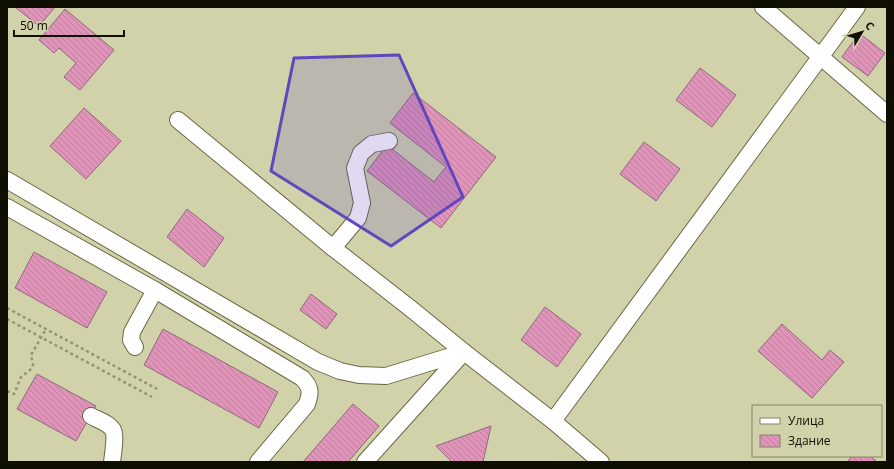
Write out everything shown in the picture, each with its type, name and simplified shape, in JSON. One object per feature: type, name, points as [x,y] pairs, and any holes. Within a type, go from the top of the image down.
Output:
[{"type":"street","points":[[762,7],[887,114]]},
{"type":"street","points":[[553,421],[857,7]]},
{"type":"street","points":[[178,120],[333,248],[553,421],[602,462]]},
{"type":"street","points":[[333,248],[358,218],[362,203],[356,168],[361,153],[372,144],[389,141]]},
{"type":"street","points":[[7,180],[318,362],[340,371],[359,375],[386,376],[464,352]]},
{"type":"street","points":[[7,207],[155,290],[302,378],[309,385],[310,396],[307,404],[258,462]]},
{"type":"street","points":[[135,347],[131,340],[132,332],[155,290]]},
{"type":"street","points":[[365,462],[464,352]]},
{"type":"street","points":[[91,416],[108,425],[112,430],[114,435],[112,462]]},
{"type":"path","points":[[7,308],[157,389]]},
{"type":"path","points":[[7,319],[152,397]]},
{"type":"path","points":[[7,391],[14,394],[22,377],[30,370],[33,365],[31,356],[46,329]]},
{"type":"highlighted area","points":[[399,55],[463,197],[391,246],[271,171],[294,58]]},
{"type":"building","points":[[15,7],[55,7],[39,26]]},
{"type":"building","points":[[65,9],[114,50],[80,90],[64,77],[76,63],[59,48],[54,53],[39,40]]},
{"type":"building","points":[[859,33],[885,53],[868,76],[842,57]]},
{"type":"building","points":[[700,68],[736,95],[712,127],[676,100]]},
{"type":"building","points":[[413,93],[496,157],[441,228],[367,171],[387,145],[434,182],[446,167],[390,123]]},
{"type":"building","points":[[84,108],[121,141],[86,179],[50,146]]},
{"type":"building","points":[[644,142],[680,169],[656,201],[620,174]]},
{"type":"building","points":[[187,209],[224,238],[204,267],[167,237]]},
{"type":"building","points":[[34,252],[107,292],[87,328],[15,288]]},
{"type":"building","points":[[311,294],[337,314],[326,329],[300,310]]},
{"type":"building","points":[[545,307],[581,334],[557,367],[521,340]]},
{"type":"building","points":[[782,324],[822,360],[830,350],[844,362],[812,398],[758,351]]},
{"type":"building","points":[[163,329],[278,392],[259,428],[144,365]]},
{"type":"building","points":[[37,374],[96,406],[76,441],[17,409]]},
{"type":"building","points":[[353,404],[379,426],[348,462],[303,462]]},
{"type":"building","points":[[491,426],[483,462],[452,462],[436,446]]},
{"type":"building","points":[[851,457],[871,457],[877,462],[847,462]]}]
